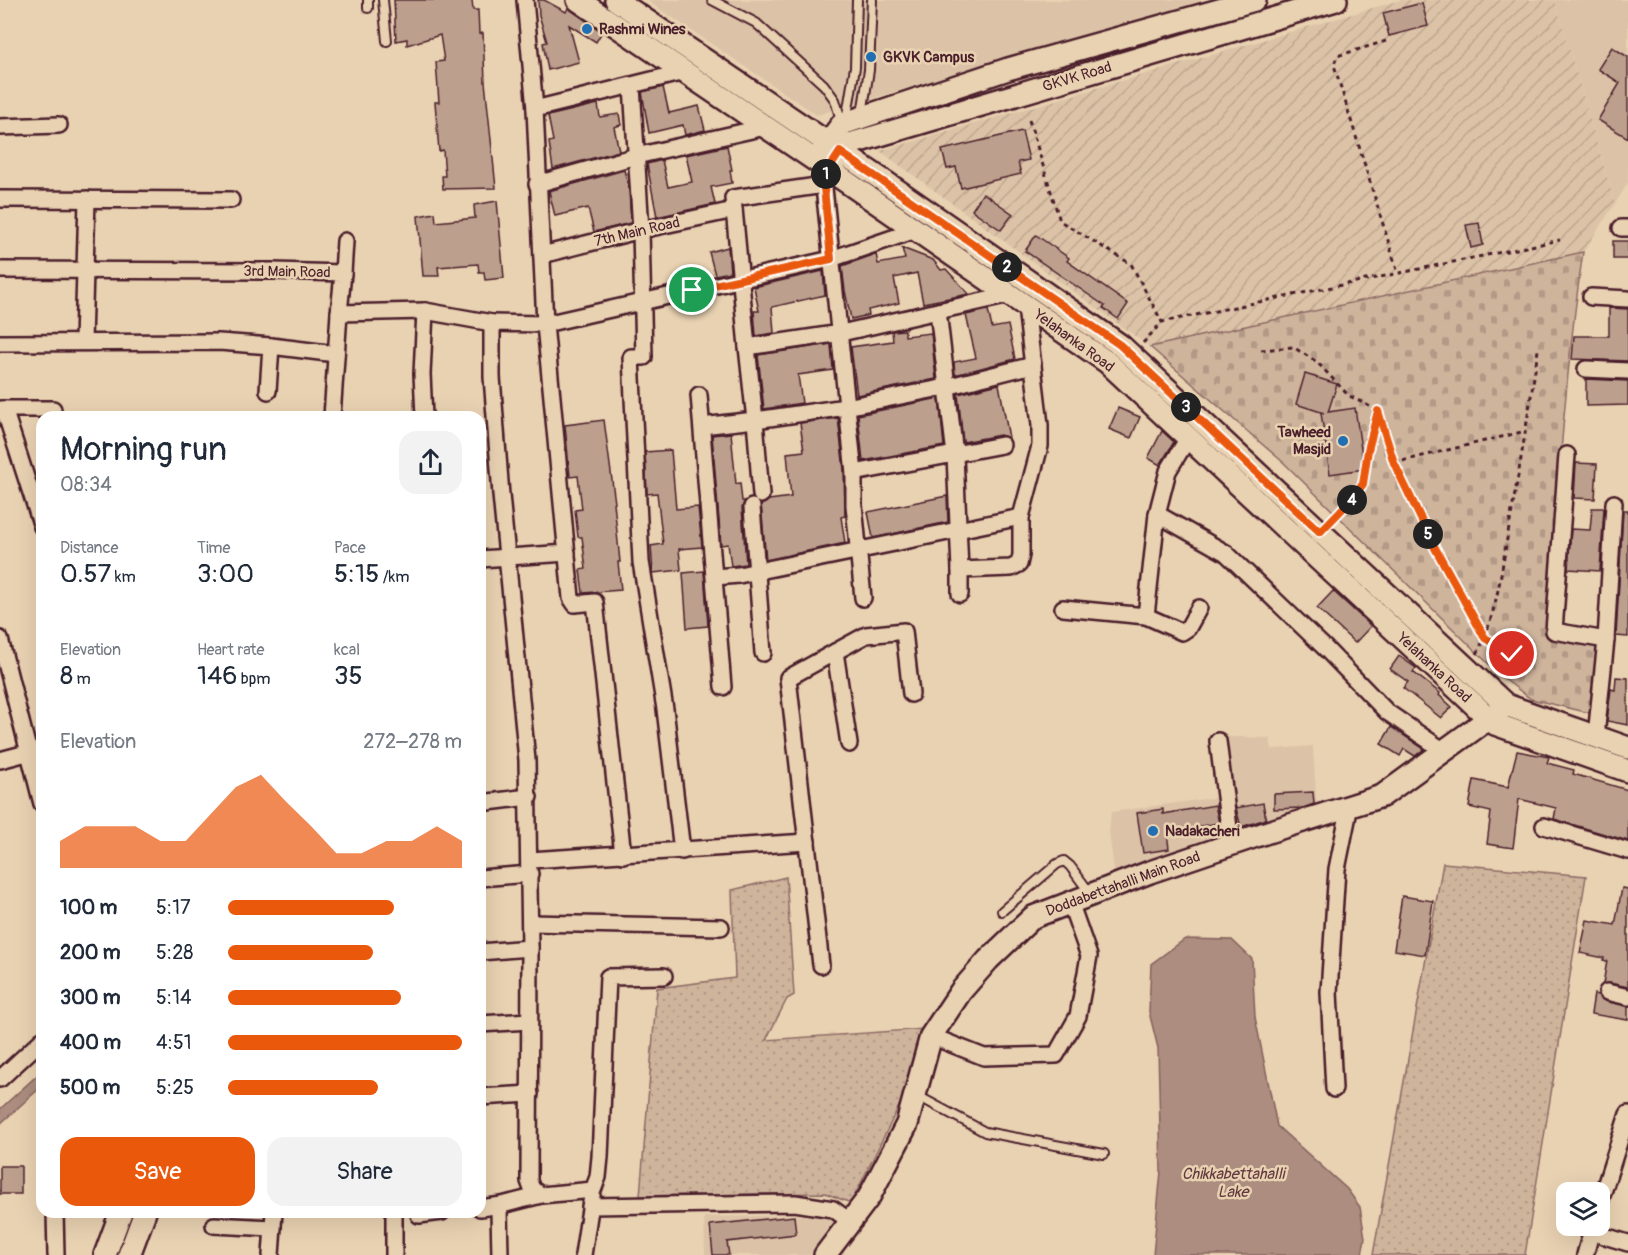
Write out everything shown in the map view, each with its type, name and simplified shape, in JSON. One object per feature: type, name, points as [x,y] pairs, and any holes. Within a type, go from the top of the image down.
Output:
[{"type":"main road","name":"Yelahanka Road","points":[[578,0],[765,127],[835,159],[916,231],[1107,362],[1495,724],[1628,771]]},
{"type":"main road","name":"Yelahanka Road","points":[[616,0],[835,159],[1120,345],[1506,705],[1628,748]]},
{"type":"main road","name":"GKVK Road","points":[[850,122],[1008,69],[1255,0]]},
{"type":"main road","name":"GKVK Road","points":[[835,159],[1336,0]]},
{"type":"main road","points":[[835,159],[850,122]]},
{"type":"main road","name":"Doddabettahalli Main Road","points":[[826,1255],[868,1197],[907,1124],[931,1036],[962,991],[988,960],[1033,917],[1232,844],[1382,796],[1506,705]]},
{"type":"main road","points":[[105,1255],[119,1218]]},
{"type":"main road","points":[[129,1255],[143,1218]]},
{"type":"street","points":[[525,0],[535,110],[545,324],[572,601],[575,604],[595,602],[623,855]]},
{"type":"street","points":[[535,110],[684,72]]},
{"type":"street","points":[[632,86],[644,302],[644,357],[631,357],[641,562],[665,710],[682,851]]},
{"type":"street","points":[[0,127],[59,125]]},
{"type":"street","points":[[537,184],[636,156],[765,127]]},
{"type":"street","points":[[763,652],[755,571],[755,420],[733,198],[835,159],[831,259],[841,333],[863,598]]},
{"type":"street","points":[[0,199],[231,200]]},
{"type":"street","points":[[84,342],[87,199]]},
{"type":"street","name":"7th Main Road","points":[[542,255],[734,210]]},
{"type":"street","points":[[339,313],[425,311],[492,323],[545,324],[831,259],[916,231]]},
{"type":"street","points":[[343,273],[345,241]]},
{"type":"street","name":"3rd Main Road","points":[[0,270],[343,273],[332,411]]},
{"type":"street","points":[[1591,297],[1628,299]]},
{"type":"street","points":[[747,347],[841,333],[938,311],[1018,301],[1033,365],[1040,425],[1040,446],[1021,517],[1022,555],[1019,564],[1011,568],[960,570]]},
{"type":"street","points":[[424,411],[422,374],[425,311]]},
{"type":"street","points":[[938,311],[955,455],[960,530],[960,594]]},
{"type":"street","points":[[492,323],[492,377],[527,760],[530,867],[529,1181],[532,1189],[541,1195]]},
{"type":"street","points":[[0,343],[219,342],[336,354]]},
{"type":"street","points":[[268,391],[272,346]]},
{"type":"street","points":[[702,426],[846,407],[946,387],[1033,365]]},
{"type":"street","points":[[1586,369],[1628,371]]},
{"type":"street","points":[[699,395],[723,687]]},
{"type":"street","points":[[36,509],[2,409],[53,409]]},
{"type":"street","points":[[1146,616],[1157,514],[1168,471],[1188,438]]},
{"type":"street","points":[[854,473],[1002,445]]},
{"type":"street","points":[[1567,455],[1554,631],[1606,640]]},
{"type":"street","points":[[1596,736],[1606,640],[1614,503]]},
{"type":"street","points":[[1157,514],[1226,553],[1387,711],[1444,751]]},
{"type":"street","points":[[715,577],[858,551],[1021,517]]},
{"type":"street","points":[[486,560],[567,553]]},
{"type":"street","points":[[1063,608],[1146,616],[1182,632],[1188,628],[1199,608]]},
{"type":"street","points":[[821,964],[788,678],[866,635],[904,632],[910,694]]},
{"type":"street","points":[[0,639],[35,751],[0,760]]},
{"type":"street","points":[[836,652],[849,744]]},
{"type":"street","points":[[1218,741],[1232,844]]},
{"type":"street","points":[[486,802],[528,798]]},
{"type":"street","points":[[1334,1089],[1329,993],[1337,869],[1350,805]]},
{"type":"street","points":[[1544,826],[1628,851]]},
{"type":"street","points":[[486,877],[530,867],[623,855],[807,842]]},
{"type":"street","points":[[931,1036],[984,1057],[1056,1055],[1078,1016],[1089,956],[1070,902]]},
{"type":"street","points":[[530,923],[721,927]]},
{"type":"street","points":[[486,952],[530,948]]},
{"type":"street","points":[[583,1255],[592,1190],[598,1177],[600,1157],[608,977],[664,976]]},
{"type":"street","points":[[1607,992],[1628,997]]},
{"type":"street","points":[[486,1024],[529,1021]]},
{"type":"street","points":[[0,1079],[36,1046]]},
{"type":"street","points":[[486,1097],[530,1094]]},
{"type":"street","points":[[1610,1184],[1620,1164],[1628,1114]]},
{"type":"street","points":[[486,1207],[541,1195],[592,1190]]},
{"type":"street","points":[[590,1206],[795,1203],[833,1209],[851,1222]]},
{"type":"street","points":[[500,1255],[499,1211],[502,1205]]},
{"type":"street","points":[[55,1218],[56,1255]]},
{"type":"street","points":[[272,1255],[274,1218]]},
{"type":"street","points":[[394,1218],[394,1255]]},
{"type":"street","points":[[213,1224],[273,1228]]},
{"type":"street","points":[[1585,1255],[1590,1236]]},
{"type":"street","points":[[1610,1236],[1628,1243]]},
{"type":"lane","points":[[383,0],[387,41]]},
{"type":"lane","points":[[714,0],[756,23],[824,85],[850,122]]},
{"type":"lane","points":[[850,122],[855,68],[857,0]]},
{"type":"lane","points":[[835,159],[869,70],[872,0]]},
{"type":"lane","points":[[1002,911],[1056,864],[1064,861],[1090,895]]},
{"type":"lane","points":[[915,1094],[985,1132],[1104,1154]]},
{"type":"path","points":[[1386,41],[1337,56],[1334,65],[1398,273]]},
{"type":"path","points":[[1029,120],[1059,221],[1131,264],[1162,322]]},
{"type":"path","points":[[1132,356],[1162,322],[1560,240]]},
{"type":"path","points":[[1261,350],[1293,347],[1317,362],[1348,394],[1378,411],[1394,463],[1435,548],[1485,638],[1525,660]]},
{"type":"path","points":[[1485,638],[1498,589],[1538,350]]},
{"type":"path","points":[[1320,532],[1363,484],[1368,450],[1378,411]]},
{"type":"path","points":[[1394,463],[1526,431]]},
{"type":"shaded area","name":"GKVK Campus","points":[[646,0],[1204,0],[817,115]]},
{"type":"shaded area","points":[[1400,0],[1555,0],[1615,204],[1583,252],[1150,347],[880,151]]},
{"type":"shaded area","points":[[1555,0],[1628,0],[1628,183],[1615,204]]},
{"type":"shaded area","points":[[1208,736],[1270,738],[1272,749],[1313,746],[1317,810],[1115,878],[1109,832],[1111,812],[1219,797]]},
{"type":"shaded area","points":[[820,1215],[840,1220],[810,1255],[705,1255],[704,1217]]},
{"type":"green space","points":[[1583,252],[1566,396],[1547,636],[1599,647],[1594,714],[1531,699],[1503,678],[1284,463],[1150,347]]},
{"type":"green space","points":[[1443,863],[1586,876],[1525,1255],[1373,1255]]},
{"type":"green space","points":[[786,877],[794,995],[787,999],[766,1040],[924,1029],[903,1098],[851,1203],[825,1193],[640,1196],[657,988],[735,978],[732,890]]},
{"type":"water","name":"Chikkabettahalli Lake","points":[[1185,939],[1232,940],[1252,959],[1255,1017],[1277,1126],[1347,1189],[1360,1207],[1365,1238],[1362,1255],[1153,1255],[1161,1171],[1158,1048],[1149,1012],[1151,964]]},
{"type":"water","points":[[36,1076],[36,1091],[0,1124],[0,1109]]},
{"type":"building","points":[[394,0],[472,0],[473,10],[478,10],[479,34],[483,33],[485,82],[496,188],[443,189],[442,176],[445,176],[443,150],[439,151],[435,102],[439,102],[436,62],[444,61],[440,35],[407,45],[407,39],[396,41]]},
{"type":"building","points":[[538,0],[544,0],[566,12],[568,8],[602,32],[596,42],[569,25],[579,62],[548,70],[543,43],[547,42],[539,15]]},
{"type":"building","points":[[1422,3],[1428,26],[1389,36],[1383,13]]},
{"type":"building","points":[[1612,47],[1628,57],[1628,138],[1598,120],[1620,83],[1598,69]]},
{"type":"building","points":[[663,87],[669,113],[699,106],[705,130],[685,135],[683,125],[649,133],[642,92]]},
{"type":"building","points":[[598,104],[600,117],[619,114],[621,125],[614,127],[619,151],[553,169],[549,142],[553,141],[548,116]]},
{"type":"building","points":[[1022,131],[1029,160],[1018,162],[1021,174],[961,188],[956,167],[947,169],[942,150]]},
{"type":"building","points":[[727,146],[732,183],[711,187],[715,204],[657,217],[647,164],[662,160],[668,187],[692,182],[686,155]]},
{"type":"building","points":[[624,170],[629,189],[631,223],[594,232],[588,208],[555,216],[549,191]]},
{"type":"building","points":[[983,193],[1013,214],[1001,230],[972,210]]},
{"type":"building","points":[[497,201],[504,278],[485,280],[484,272],[479,272],[478,264],[438,267],[439,276],[423,276],[418,216],[435,213],[436,222],[475,218],[474,205]]},
{"type":"building","points":[[1479,223],[1483,245],[1471,248],[1466,225]]},
{"type":"building","points":[[1036,235],[1069,258],[1067,261],[1128,304],[1118,319],[1103,308],[1105,306],[1025,251]]},
{"type":"building","points":[[1613,241],[1628,241],[1628,259],[1613,259]]},
{"type":"building","points":[[728,247],[730,272],[715,275],[709,252]]},
{"type":"building","points":[[902,248],[933,260],[941,270],[946,269],[969,294],[923,303],[917,273],[894,278],[899,303],[868,310],[869,315],[851,319],[842,266],[876,254],[878,264],[905,259]]},
{"type":"building","points":[[823,271],[825,295],[772,307],[774,333],[756,336],[754,311],[759,311],[754,287]]},
{"type":"building","points":[[1609,308],[1628,309],[1628,361],[1572,359],[1574,336],[1609,336]]},
{"type":"building","points":[[988,310],[992,328],[1008,325],[1015,359],[955,375],[954,362],[976,358],[966,315]]},
{"type":"building","points":[[905,330],[905,336],[931,333],[936,379],[857,395],[851,347],[893,341],[892,331]]},
{"type":"building","points":[[831,344],[833,370],[798,375],[802,403],[764,409],[758,355]]},
{"type":"building","name":"Tawheed Masjid","points":[[1305,374],[1337,384],[1328,412],[1355,408],[1364,469],[1330,474],[1321,413],[1324,413],[1296,404]]},
{"type":"building","points":[[1586,379],[1628,381],[1628,405],[1586,406]]},
{"type":"building","points":[[999,384],[1009,438],[1000,435],[963,442],[958,394]]},
{"type":"building","points":[[939,398],[944,446],[863,461],[858,415]]},
{"type":"building","points":[[1118,408],[1140,417],[1131,438],[1109,429]]},
{"type":"building","points":[[838,418],[844,470],[845,516],[841,517],[845,543],[766,560],[761,505],[769,500],[791,497],[787,453],[804,451],[800,423]]},
{"type":"building","points":[[604,420],[615,503],[621,590],[583,593],[580,570],[586,569],[582,537],[578,537],[575,510],[582,509],[578,476],[570,477],[565,425]]},
{"type":"building","points":[[1162,431],[1174,442],[1160,465],[1148,458]]},
{"type":"building","points":[[731,433],[736,484],[740,483],[742,501],[745,501],[742,508],[746,564],[731,566],[728,544],[721,545],[712,435]]},
{"type":"building","points":[[671,450],[676,509],[698,507],[702,547],[679,549],[681,570],[653,573],[651,546],[663,544],[657,493],[647,494],[645,452]]},
{"type":"building","points":[[1576,463],[1597,464],[1595,499],[1574,498]]},
{"type":"building","points":[[947,496],[948,522],[873,538],[868,512]]},
{"type":"building","points":[[1592,508],[1604,508],[1600,571],[1568,569],[1571,529],[1590,530]]},
{"type":"building","points":[[1623,510],[1628,510],[1628,637],[1616,636]]},
{"type":"building","points":[[704,571],[708,626],[687,628],[683,573]]},
{"type":"building","points":[[1333,591],[1371,626],[1355,643],[1317,608]]},
{"type":"building","points":[[1399,656],[1416,668],[1413,672],[1440,693],[1439,695],[1452,707],[1441,718],[1403,688],[1408,682],[1390,669]]},
{"type":"building","points":[[1616,677],[1628,678],[1628,725],[1607,721],[1611,689],[1615,690]]},
{"type":"building","points":[[1391,727],[1424,749],[1415,756],[1404,749],[1400,756],[1381,744]]},
{"type":"building","points":[[1517,751],[1549,757],[1547,763],[1574,770],[1573,774],[1628,790],[1628,841],[1554,819],[1556,808],[1519,799],[1513,848],[1487,844],[1491,812],[1469,807],[1474,780],[1508,787]]},
{"type":"building","points":[[1313,792],[1314,804],[1303,808],[1274,809],[1274,794]]},
{"type":"building","points":[[1263,803],[1266,819],[1241,827],[1236,808]]},
{"type":"building","points":[[1215,805],[1219,823],[1167,832],[1169,849],[1143,853],[1137,813],[1163,809],[1163,814]]},
{"type":"building","points":[[1622,888],[1628,889],[1628,987],[1603,984],[1607,961],[1603,960],[1604,958],[1580,953],[1587,920],[1615,925]]},
{"type":"building","points":[[1402,896],[1433,901],[1425,955],[1394,950]]},
{"type":"building","points":[[1594,994],[1605,1001],[1628,1006],[1628,1020],[1591,1014]]},
{"type":"building","points":[[0,1166],[21,1166],[21,1194],[0,1194]]},
{"type":"building","points":[[794,1216],[796,1234],[727,1242],[729,1255],[713,1255],[710,1225]]},
{"type":"place","name":"Rashmi Wines","points":[[587,29]]},
{"type":"place","name":"GKVK Campus","points":[[871,57]]},
{"type":"place","name":"Tawheed Masjid","points":[[1343,441]]},
{"type":"place","name":"Nadakacheri","points":[[1153,831]]},
{"type":"route","points":[[692,290],[831,259],[823,178],[840,152],[1120,345],[1320,532],[1363,484],[1368,450],[1378,411],[1394,463],[1435,548],[1485,638],[1512,654]]}]
